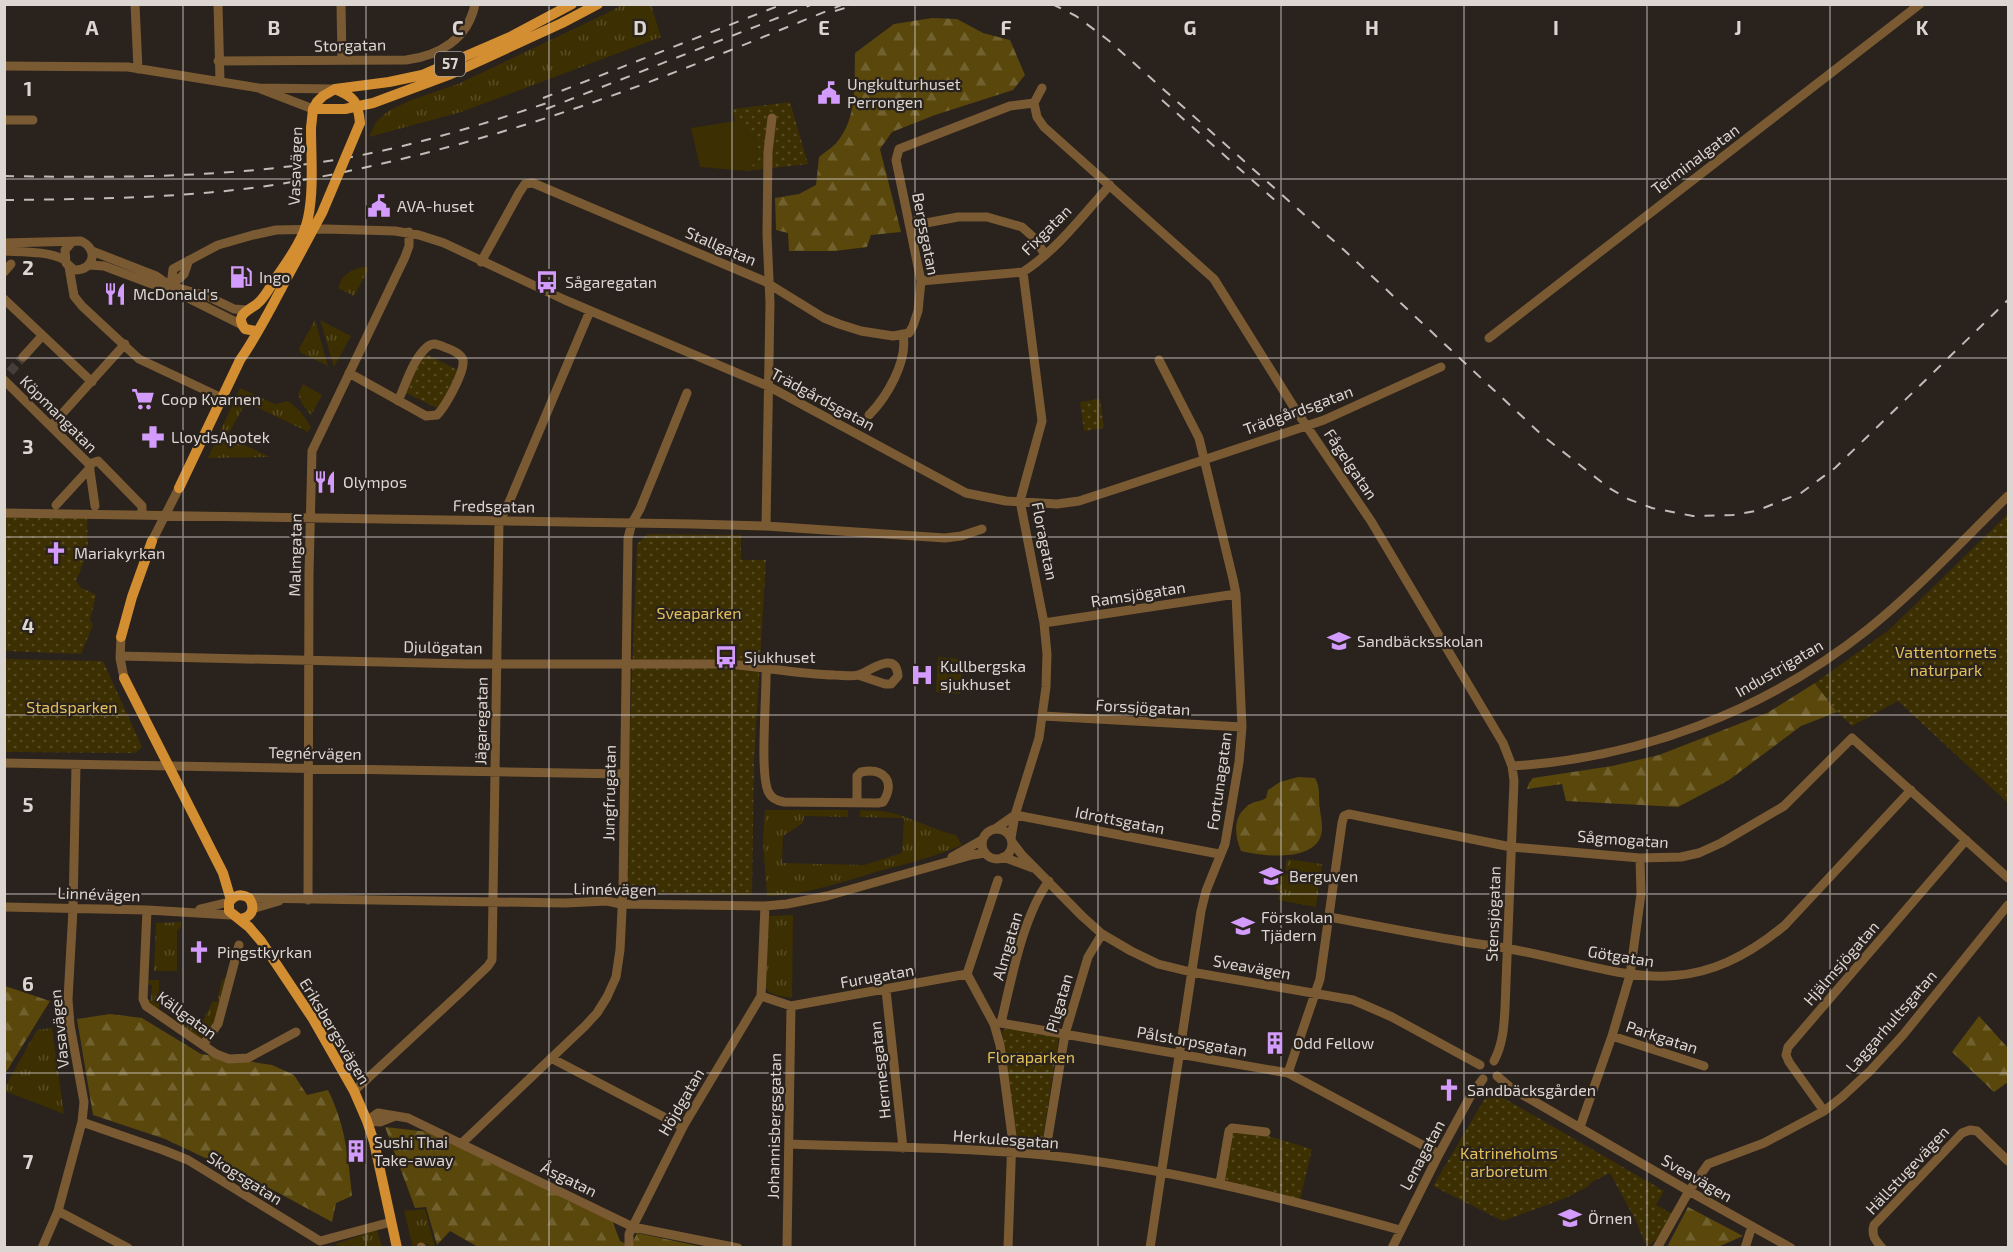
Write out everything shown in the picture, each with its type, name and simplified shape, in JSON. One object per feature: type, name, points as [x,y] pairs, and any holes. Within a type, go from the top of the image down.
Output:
[{"type":"main road","name":"57","points":[[335,88],[389,82],[422,75],[512,36],[572,4]]},
{"type":"main road","name":"57","points":[[359,108],[451,74],[556,11],[598,4]]},
{"type":"main road","points":[[335,88],[349,96],[359,108],[360,123]]},
{"type":"main road","name":"Vasavägen","points":[[248,328],[261,328],[277,287],[303,235],[310,203],[313,109],[323,96],[335,88]]},
{"type":"main road","points":[[360,123],[377,102]]},
{"type":"main road","points":[[313,109],[359,108]]},
{"type":"main road","name":"Vasavägen","points":[[179,488],[240,360],[251,344],[248,328],[242,316],[277,287],[322,213],[360,123]]},
{"type":"main road","points":[[248,309],[260,311],[264,321]]},
{"type":"main road","name":"Vasavägen","points":[[121,636],[132,597],[153,541]]},
{"type":"main road","name":"Eriksbergsvägen","points":[[124,678],[223,873],[230,901]]},
{"type":"main road","name":"Eriksbergsvägen","points":[[223,873],[250,903],[261,941]]},
{"type":"main road","points":[[239,895],[250,903],[247,917],[235,917],[228,909],[230,901],[239,895]]},
{"type":"main road","name":"Eriksbergsvägen","points":[[235,917],[249,927],[261,941],[313,1019],[354,1091],[368,1121],[397,1248]]},
{"type":"street","points":[[135,4],[138,69]]},
{"type":"street","points":[[218,4],[220,81]]},
{"type":"street","points":[[340,4],[342,60]]},
{"type":"street","name":"Storgatan","points":[[218,61],[406,60],[436,53],[455,41],[464,31],[475,4]]},
{"type":"street","name":"Terminalgatan","points":[[1489,338],[1920,4]]},
{"type":"street","points":[[4,66],[128,67],[259,88],[335,88]]},
{"type":"street","points":[[259,88],[313,109]]},
{"type":"street","points":[[1034,103],[1042,88]]},
{"type":"street","name":"Bergsgatan","points":[[869,415],[880,404],[903,360],[905,346],[903,335],[909,333],[914,326],[918,311],[921,281],[896,160],[898,150],[1010,106],[1034,103]]},
{"type":"street","name":"Fågelgatan","points":[[1034,103],[1037,117],[1044,127],[1214,279],[1397,564],[1484,708],[1503,743],[1512,766]]},
{"type":"street","points":[[766,526],[768,152],[772,118]]},
{"type":"street","points":[[4,120],[33,120]]},
{"type":"street","name":"Stallgatan","points":[[482,262],[525,184],[531,182],[769,284],[824,318],[877,334],[903,335]]},
{"type":"street","name":"Fixgatan","points":[[921,281],[1023,272],[1045,254],[1110,185]]},
{"type":"street","points":[[910,226],[958,217],[987,217],[1002,220],[1027,230],[1045,254]]},
{"type":"street","name":"Trädgårdsgatan","points":[[171,286],[184,274],[189,260],[218,245],[276,230],[409,232],[444,243],[590,311],[768,386],[966,493],[990,499],[1057,504],[1079,501],[1324,420],[1441,367]]},
{"type":"street","name":"Malmgatan","points":[[309,900],[312,451],[405,257],[409,246],[409,232]]},
{"type":"street","points":[[4,243],[81,241],[90,247],[93,259],[72,285]]},
{"type":"street","points":[[71,243],[65,250],[67,264],[74,296],[82,306],[140,359],[222,398]]},
{"type":"street","points":[[4,251],[57,256],[67,264],[85,268],[104,266],[152,284],[171,286],[207,296],[234,309],[248,309]]},
{"type":"street","points":[[92,251],[156,276],[186,297],[248,328]]},
{"type":"street","name":"Floragatan","points":[[1011,840],[1014,815],[1035,753],[1043,716],[1047,654],[1044,623],[1020,501],[1042,421],[1023,272]]},
{"type":"street","points":[[4,299],[92,382]]},
{"type":"street","name":"Jägaregatan","points":[[354,1091],[492,960],[499,521],[590,311]]},
{"type":"street","points":[[23,357],[42,336]]},
{"type":"street","points":[[51,426],[125,344]]},
{"type":"street","points":[[349,373],[398,401],[426,416],[437,415],[443,409],[461,371],[463,360],[460,355],[436,344],[430,345],[422,352],[398,401]]},
{"type":"street","name":"Fortunagatan","points":[[1150,1248],[1191,972],[1206,891],[1219,854],[1225,844],[1239,762],[1242,727],[1236,594],[1198,438],[1159,360]]},
{"type":"street","name":"Köpmangatan","points":[[6,376],[90,466],[95,506]]},
{"type":"street","name":"Jungfrugatan","points":[[462,1143],[585,1026],[607,997],[616,977],[619,965],[623,890],[628,538],[632,523],[640,509],[687,393]]},
{"type":"street","points":[[56,505],[90,466],[98,461],[142,506],[142,515]]},
{"type":"street","name":"Vasavägen","points":[[153,541],[179,488]]},
{"type":"street","name":"Industrigatan","points":[[1512,766],[1591,757],[1640,746],[1724,716],[1764,697],[1822,663],[1868,629],[1914,588],[2008,496]]},
{"type":"street","name":"Fredsgatan","points":[[4,513],[766,526],[945,538],[961,536],[982,529]]},
{"type":"street","name":"Ramsjögatan","points":[[1044,623],[1236,594]]},
{"type":"street","name":"Vasavägen","points":[[120,656],[121,636]]},
{"type":"street","name":"Djulögatan","points":[[120,656],[496,663],[729,664],[766,669],[858,675]]},
{"type":"street","name":"Eriksbergsvägen","points":[[120,656],[124,678]]},
{"type":"street","points":[[766,669],[764,776],[772,798],[784,802],[856,803]]},
{"type":"street","name":"Forssjögatan","points":[[1043,716],[1242,727]]},
{"type":"street","name":"Sågmogatan","points":[[1329,917],[1342,824],[1344,816],[1349,814],[1511,847],[1640,858],[1681,857],[1699,853],[1720,843],[1784,806],[1852,738],[1911,790]]},
{"type":"street","name":"Tegnérvägen","points":[[4,763],[625,774]]},
{"type":"street","name":"Vasavägen","points":[[42,1248],[58,1211],[82,1122],[84,1102],[70,1025],[68,999],[73,909],[76,765]]},
{"type":"street","name":"Stensjögatan","points":[[1494,1060],[1499,1052],[1503,1032],[1514,781],[1512,766]]},
{"type":"street","points":[[1911,790],[2008,878]]},
{"type":"street","name":"Götgatan","points":[[1329,917],[1506,948],[1630,975],[1670,977],[1694,973],[1740,957],[1762,944],[1785,925],[1911,790]]},
{"type":"street","points":[[995,829],[1005,831],[1011,840],[1010,852],[1003,857],[993,858],[985,853],[982,840],[986,834],[1014,815]]},
{"type":"street","name":"Idrottsgatan","points":[[1014,815],[1219,854]]},
{"type":"street","name":"Linnévägen","points":[[940,864],[982,840]]},
{"type":"street","name":"Sveavägen","points":[[1011,840],[1022,855],[1102,934],[1158,964],[1191,972],[1317,993],[1367,1005],[1480,1065]]},
{"type":"street","name":"Hjälmsjögatan","points":[[1824,1111],[1788,1062],[1786,1055],[1788,1047],[1966,840]]},
{"type":"street","name":"Linnévägen","points":[[250,903],[284,900],[607,901],[621,904],[765,906],[804,902],[985,853]]},
{"type":"street","name":"Sveavägen","points":[[1003,857],[1038,869]]},
{"type":"street","name":"Parkgatan","points":[[1580,1127],[1612,1036],[1630,975],[1641,894],[1640,858]]},
{"type":"street","points":[[998,880],[967,974],[997,1023],[1012,1137],[1008,1248]]},
{"type":"street","name":"Almgatan","points":[[997,1023],[1030,916],[1038,895],[1049,881]]},
{"type":"street","name":"Linnévägen","points":[[192,912],[230,901]]},
{"type":"street","name":"Laggarhultsgatan","points":[[1657,1248],[1689,1191],[1708,1164],[1764,1143],[1824,1111],[1870,1071],[1903,1035],[2008,904]]},
{"type":"street","name":"Höjdgatan","points":[[629,1248],[629,1234],[683,1127],[761,996],[765,906]]},
{"type":"street","name":"Linnévägen","points":[[4,907],[147,910],[235,917]]},
{"type":"street","name":"Källgatan","points":[[147,910],[143,999],[146,1006],[223,1057],[248,1058],[296,1032]]},
{"type":"street","points":[[1288,1073],[1317,993],[1329,917]]},
{"type":"street","name":"Pilgatan","points":[[1045,1155],[1065,1034],[1088,957],[1102,934]]},
{"type":"street","points":[[203,1045],[219,1024],[239,945]]},
{"type":"street","name":"Furugatan","points":[[791,1006],[967,974]]},
{"type":"street","name":"Hermesgatan","points":[[886,990],[903,1148]]},
{"type":"street","points":[[761,996],[791,1006]]},
{"type":"street","name":"Johannisbergsgatan","points":[[787,1248],[791,1006]]},
{"type":"street","name":"Pålstorpsgatan","points":[[997,1023],[1288,1073],[1439,1154]]},
{"type":"street","name":"Parkgatan","points":[[1612,1036],[1704,1066]]},
{"type":"street","points":[[551,1058],[683,1127]]},
{"type":"street","points":[[1488,1059],[1494,1060],[1500,1068],[1497,1076],[1491,1080],[1484,1078],[1479,1072],[1480,1065],[1488,1059]]},
{"type":"street","name":"Sveavägen","points":[[1497,1076],[1511,1088],[1791,1248]]},
{"type":"street","name":"Lenagatan","points":[[1392,1248],[1439,1154],[1471,1095],[1484,1078]]},
{"type":"street","name":"Åsgatan","points":[[368,1121],[380,1122],[394,1116],[408,1118],[633,1227],[738,1248]]},
{"type":"street","name":"Skogsgatan","points":[[82,1122],[188,1160],[318,1244],[392,1222]]},
{"type":"street","points":[[1220,1183],[1229,1131],[1232,1128],[1266,1132]]},
{"type":"street","name":"Hällstugevägen","points":[[1882,1248],[1874,1238],[1872,1231],[1874,1225],[1962,1133],[1970,1130],[1977,1131],[2008,1161]]},
{"type":"street","name":"Herkulesgatan","points":[[789,1144],[1045,1155],[1220,1183],[1401,1230]]},
{"type":"street","points":[[58,1211],[128,1248]]},
{"type":"street","points":[[1745,1248],[1752,1226]]},
{"type":"green space","points":[[622,5],[651,5],[661,37],[461,112],[369,137],[376,122],[388,111],[411,100],[458,84]]},
{"type":"green space","points":[[932,18],[957,19],[983,33],[1010,40],[1025,75],[1013,90],[935,115],[892,132],[880,149],[901,232],[871,235],[867,247],[835,251],[789,251],[788,233],[776,230],[775,198],[799,194],[816,185],[819,157],[837,142],[849,122],[854,99],[855,53],[894,24]]},
{"type":"green space","points":[[790,102],[808,164],[747,171],[758,159],[757,141],[735,121],[733,109]]},
{"type":"green space","points":[[735,121],[757,141],[758,159],[747,171],[700,167],[691,128]]},
{"type":"green space","points":[[363,267],[369,268],[354,296],[338,288],[347,274]]},
{"type":"green space","points":[[315,320],[328,366],[301,353],[299,349]]},
{"type":"green space","points":[[320,320],[351,336],[334,367]]},
{"type":"green space","points":[[423,353],[458,370],[439,409],[404,392]]},
{"type":"green space","points":[[303,384],[322,395],[311,415],[302,404],[298,394]]},
{"type":"green space","points":[[240,388],[275,404],[288,401],[301,412],[311,427],[308,432],[246,402],[227,437],[270,457],[208,458]]},
{"type":"green space","points":[[1100,399],[1104,428],[1084,431],[1080,402]]},
{"type":"green space","name":"Vattentornets naturpark","points":[[2008,514],[2008,803],[1898,701],[1852,726],[1837,712],[1815,683],[1889,630]]},
{"type":"green space","points":[[5,517],[87,518],[88,551],[76,581],[80,587],[96,595],[90,620],[93,625],[81,654],[5,651]]},
{"type":"green space","name":"Sveaparken","points":[[648,534],[741,535],[741,560],[766,560],[754,761],[752,895],[624,892],[637,544]]},
{"type":"green space","points":[[938,657],[963,659],[960,694],[936,692]]},
{"type":"green space","name":"Stadsparken","points":[[5,659],[103,661],[142,747],[135,753],[5,752]]},
{"type":"green space","points":[[1815,683],[1837,712],[1801,726],[1729,780],[1678,807],[1566,801],[1562,784],[1527,789],[1533,778],[1612,766],[1659,755],[1767,713]]},
{"type":"green space","points":[[1298,777],[1315,778],[1318,786],[1322,831],[1314,846],[1296,854],[1284,855],[1241,851],[1236,825],[1241,813],[1252,803],[1266,798],[1268,790],[1280,782]]},
{"type":"green space","points":[[765,810],[848,810],[848,817],[804,816],[803,823],[783,836],[782,863],[864,865],[902,853],[904,818],[860,817],[860,810],[897,814],[956,835],[962,845],[943,853],[826,887],[767,896],[763,840]]},
{"type":"green space","points":[[1287,859],[1322,864],[1316,907],[1278,900],[1280,893],[1272,884],[1274,876],[1284,876]]},
{"type":"green space","points":[[793,915],[792,998],[773,994],[765,987],[769,916]]},
{"type":"green space","points":[[181,922],[181,927],[177,931],[177,971],[154,971],[156,923]]},
{"type":"green space","points":[[228,976],[217,1022],[205,1038],[199,1039],[157,1013],[147,1000],[151,1000],[152,985],[147,984],[147,980],[159,980],[159,1009],[179,1023],[198,1030],[213,1001],[217,1002],[222,980]]},
{"type":"green space","points":[[4,986],[50,1001],[5,1074]]},
{"type":"green space","points":[[110,1014],[142,1018],[201,1054],[272,1065],[294,1075],[307,1095],[328,1090],[342,1129],[352,1196],[336,1203],[332,1222],[275,1191],[165,1139],[93,1115],[77,1019]]},
{"type":"green space","points":[[1979,1016],[2008,1048],[2008,1082],[1994,1092],[1952,1052]]},
{"type":"green space","points":[[52,1028],[64,1114],[5,1091],[5,1087],[37,1030]]},
{"type":"green space","name":"Floraparken","points":[[1007,1028],[1059,1037],[1041,1149],[1020,1147],[1016,1136],[1002,1031]]},
{"type":"green space","name":"Katrineholms arboretum","points":[[1490,1090],[1664,1191],[1656,1205],[1673,1214],[1662,1235],[1647,1247],[1610,1173],[1568,1197],[1503,1221],[1433,1186]]},
{"type":"green space","points":[[385,1127],[429,1132],[612,1220],[620,1241],[631,1246],[637,1233],[703,1247],[478,1247],[450,1231],[437,1245],[426,1207],[415,1208]]},
{"type":"green space","points":[[1233,1131],[1268,1136],[1312,1149],[1300,1200],[1224,1180]]},
{"type":"green space","points":[[1688,1207],[1743,1236],[1718,1247],[1669,1247]]},
{"type":"green space","points":[[425,1209],[435,1247],[419,1243],[413,1247],[404,1211]]},
{"type":"green space","points":[[377,1230],[382,1247],[341,1247],[335,1244]]},
{"type":"tunnel","points":[[10,372],[23,357]]},
{"type":"railway","points":[[543,98],[783,4]]},
{"type":"railway","points":[[546,109],[813,4]]},
{"type":"railway","points":[[4,200],[115,198],[225,191],[298,181],[377,165],[493,134],[608,97],[844,4]]},
{"type":"railway","points":[[835,11],[858,4]]},
{"type":"railway","points":[[1052,4],[1076,16],[1108,40],[1344,250],[1543,436],[1609,488],[1628,499],[1652,508],[1693,516],[1733,515],[1756,511],[1801,493],[1835,468],[2008,300]]},
{"type":"railway","points":[[1162,100],[1278,203]]},
{"type":"railway","points":[[4,176],[184,175],[318,163],[410,144],[553,101]]},
{"type":"place","name":"Ungkulturhuset Perrongen","points":[[829,93]]},
{"type":"place","name":"AVA-huset","points":[[379,206]]},
{"type":"place","name":"Ingo","points":[[241,277]]},
{"type":"place","name":"Sågaregatan","points":[[547,282]]},
{"type":"place","name":"McDonald's","points":[[115,294]]},
{"type":"place","name":"Coop Kvarnen","points":[[143,399]]},
{"type":"place","name":"LloydsApotek","points":[[153,437]]},
{"type":"place","name":"Olympos","points":[[325,482]]},
{"type":"place","name":"Mariakyrkan","points":[[56,553]]},
{"type":"place","name":"Sandbäcksskolan","points":[[1339,641]]},
{"type":"place","name":"Sjukhuset","points":[[726,657]]},
{"type":"place","name":"Kullbergska sjukhuset","points":[[922,675]]},
{"type":"place","name":"Berguven","points":[[1271,876]]},
{"type":"place","name":"Förskolan Tjädern","points":[[1243,926]]},
{"type":"place","name":"Pingstkyrkan","points":[[199,952]]},
{"type":"place","name":"Odd Fellow","points":[[1275,1043]]},
{"type":"place","name":"Sandbäcksgården","points":[[1449,1090]]},
{"type":"place","name":"Sushi Thai Take-away","points":[[356,1151]]},
{"type":"place","name":"Örnen","points":[[1570,1218]]}]
